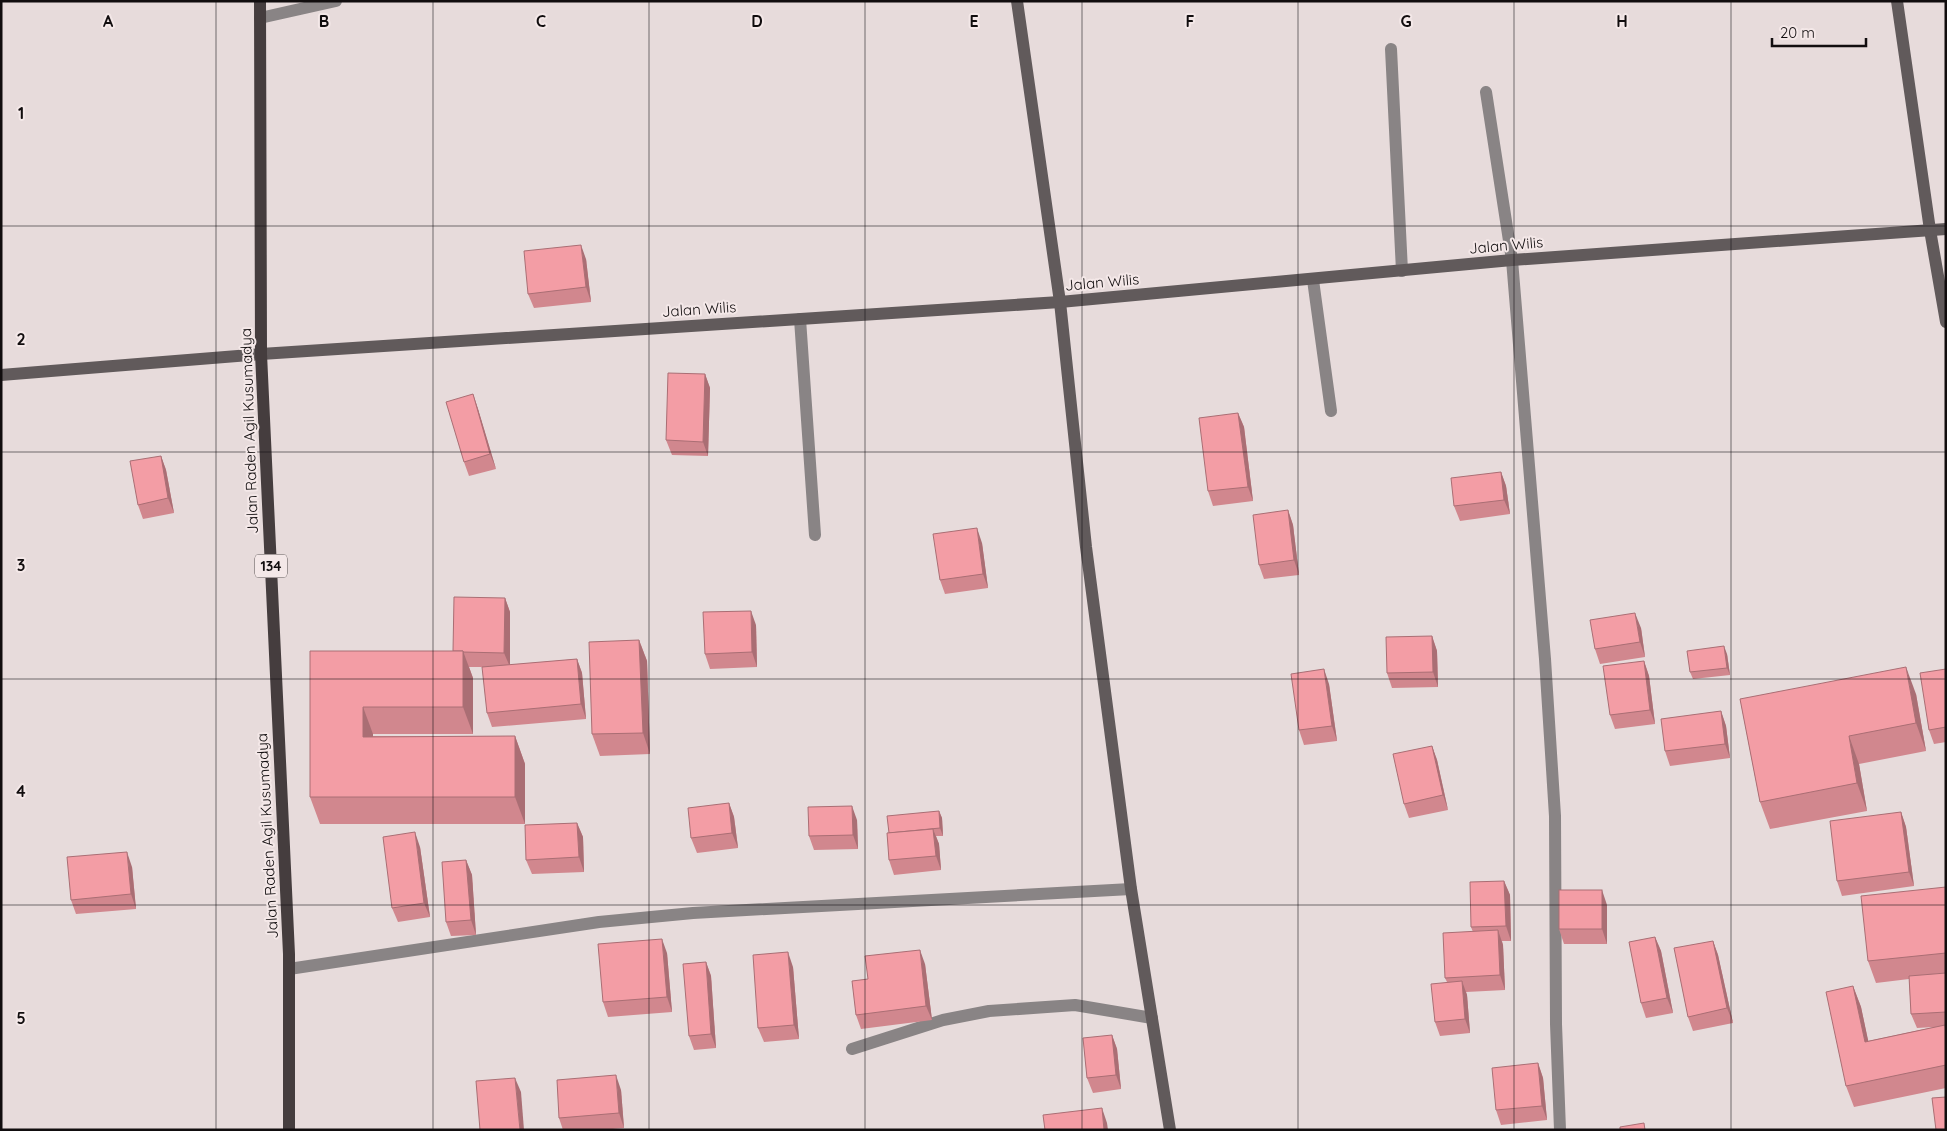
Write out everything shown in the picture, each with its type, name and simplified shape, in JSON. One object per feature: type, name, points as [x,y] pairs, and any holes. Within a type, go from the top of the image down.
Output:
[{"type":"main road","name":"Jalan Raden Agil Kusumadya","points":[[260,1],[261,354],[289,969],[289,1130]]},
{"type":"main road","points":[[1017,1],[1060,302],[1086,547],[1131,889],[1170,1130]]},
{"type":"main road","points":[[1897,1],[1930,230],[1946,322]]},
{"type":"main road","name":"Jalan Wilis","points":[[1,375],[261,354],[1060,302],[1313,280],[1512,260],[1946,229]]},
{"type":"street","points":[[260,18],[336,1]]},
{"type":"street","points":[[1391,49],[1402,271]]},
{"type":"street","points":[[1486,92],[1512,260],[1556,816],[1556,1024],[1560,1130]]},
{"type":"street","points":[[1313,280],[1331,411]]},
{"type":"street","points":[[800,319],[814,535]]},
{"type":"street","points":[[289,969],[600,922],[693,912],[1131,889]]},
{"type":"street","points":[[852,1049],[943,1020],[989,1011],[1075,1005],[1152,1018]]},
{"type":"building","points":[[581,245],[586,287],[528,294],[524,251]]},
{"type":"building","points":[[668,373],[705,374],[703,442],[666,440]]},
{"type":"building","points":[[473,394],[490,454],[464,462],[446,402]]},
{"type":"building","points":[[1238,413],[1248,487],[1208,491],[1199,418]]},
{"type":"building","points":[[161,456],[168,498],[138,505],[130,461]]},
{"type":"building","points":[[1501,472],[1504,500],[1454,506],[1451,478]]},
{"type":"building","points":[[1288,510],[1294,560],[1259,565],[1253,515]]},
{"type":"building","points":[[977,528],[983,574],[940,580],[933,534]]},
{"type":"building","points":[[454,597],[505,598],[504,653],[453,651]]},
{"type":"building","points":[[751,611],[752,652],[705,654],[703,612]]},
{"type":"building","points":[[1635,613],[1640,642],[1595,649],[1590,620]]},
{"type":"building","points":[[1432,636],[1433,672],[1387,673],[1386,637]]},
{"type":"building","points":[[639,640],[643,733],[592,734],[589,642]]},
{"type":"building","points":[[1724,646],[1727,668],[1690,672],[1687,651]]},
{"type":"building","points":[[310,651],[463,651],[463,707],[363,707],[363,737],[515,736],[515,797],[310,797]]},
{"type":"building","points":[[577,659],[581,704],[487,713],[482,667]]},
{"type":"building","points":[[1644,661],[1650,710],[1610,715],[1603,666]]},
{"type":"building","points":[[1906,667],[1916,723],[1849,736],[1857,783],[1760,802],[1740,699]]},
{"type":"building","points":[[1324,669],[1332,726],[1299,730],[1291,674]]},
{"type":"building","points":[[1946,669],[1946,727],[1929,730],[1920,673]]},
{"type":"building","points":[[1721,711],[1725,744],[1665,751],[1661,719]]},
{"type":"building","points":[[1432,746],[1443,795],[1404,804],[1393,754]]},
{"type":"building","points":[[729,803],[732,833],[691,838],[688,808]]},
{"type":"building","points":[[852,806],[853,835],[809,836],[808,807]]},
{"type":"building","points":[[939,811],[940,828],[889,833],[887,816]]},
{"type":"building","points":[[1901,812],[1909,872],[1837,881],[1830,821]]},
{"type":"building","points":[[577,823],[579,857],[526,860],[525,825]]},
{"type":"building","points":[[933,829],[936,856],[889,860],[887,833]]},
{"type":"building","points":[[415,832],[424,903],[392,908],[383,837]]},
{"type":"building","points":[[127,852],[131,894],[71,900],[67,857]]},
{"type":"building","points":[[466,860],[471,920],[446,922],[442,862]]},
{"type":"building","points":[[1504,881],[1506,926],[1471,927],[1470,882]]},
{"type":"building","points":[[1946,887],[1946,953],[1868,961],[1861,896]]},
{"type":"building","points":[[1559,890],[1602,890],[1602,929],[1559,929]]},
{"type":"building","points":[[1498,930],[1500,975],[1445,978],[1443,933]]},
{"type":"building","points":[[1655,937],[1667,998],[1641,1003],[1629,942]]},
{"type":"building","points":[[662,939],[667,997],[603,1002],[598,944]]},
{"type":"building","points":[[1713,941],[1727,1008],[1688,1017],[1674,948]]},
{"type":"building","points":[[920,950],[926,1006],[856,1015],[852,981],[868,979],[865,956]]},
{"type":"building","points":[[788,952],[794,1025],[758,1028],[753,955]]},
{"type":"building","points":[[706,962],[711,1034],[689,1036],[683,964]]},
{"type":"building","points":[[1946,973],[1946,1012],[1911,1014],[1909,976]]},
{"type":"building","points":[[1462,981],[1465,1019],[1435,1022],[1431,984]]},
{"type":"building","points":[[1853,986],[1865,1042],[1945,1025],[1946,1065],[1846,1086],[1826,992]]},
{"type":"building","points":[[1112,1035],[1116,1075],[1087,1078],[1083,1038]]},
{"type":"building","points":[[1538,1063],[1542,1106],[1496,1110],[1492,1068]]},
{"type":"building","points":[[616,1075],[619,1113],[559,1118],[557,1080]]},
{"type":"building","points":[[515,1078],[520,1130],[480,1130],[476,1081]]},
{"type":"building","points":[[1946,1097],[1946,1130],[1936,1130],[1932,1098]]},
{"type":"building","points":[[1102,1108],[1104,1130],[1045,1130],[1043,1115]]},
{"type":"building","points":[[1644,1123],[1645,1130],[1620,1130],[1620,1127]]}]
